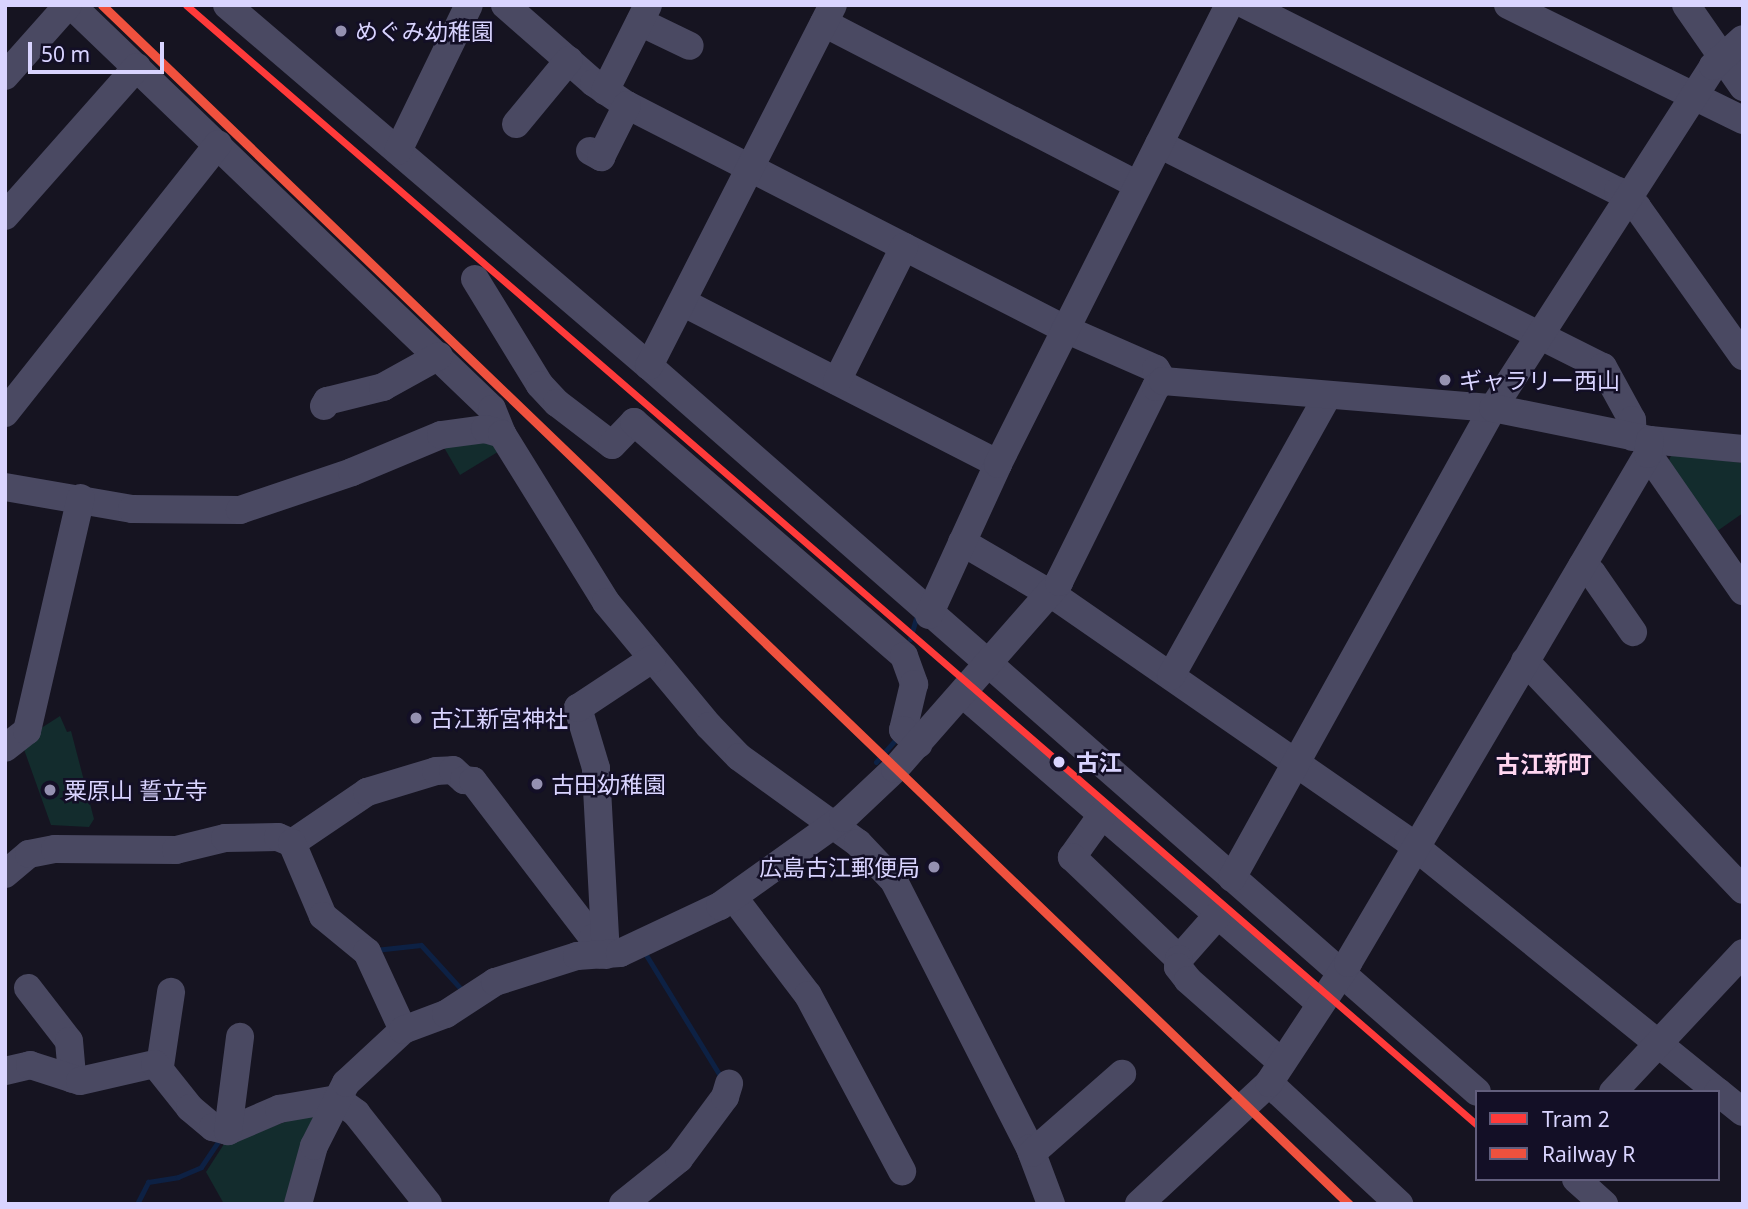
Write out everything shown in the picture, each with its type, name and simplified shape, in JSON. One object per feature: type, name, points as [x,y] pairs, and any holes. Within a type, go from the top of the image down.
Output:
[{"type":"street","points":[[5,76],[69,5],[138,67],[492,410],[502,434],[606,602],[652,659],[740,757],[832,824],[880,863],[894,881],[1032,1153],[1051,1204]]},
{"type":"street","points":[[398,151],[469,5]]},
{"type":"street","points":[[505,5],[616,98],[750,170],[1065,330],[1156,369],[1163,381]]},
{"type":"street","points":[[929,615],[998,464],[1229,5]]},
{"type":"street","points":[[1246,5],[1627,199],[1743,356]]},
{"type":"street","points":[[1508,5],[1743,120]]},
{"type":"street","points":[[1686,5],[1732,47],[1743,87]]},
{"type":"street","points":[[242,10],[398,151],[649,366],[929,615],[1232,878],[1342,970],[1475,1090]]},
{"type":"street","points":[[590,151],[601,157],[616,98],[644,13],[690,46]]},
{"type":"street","points":[[649,366],[684,303],[828,14],[1138,185]]},
{"type":"street","points":[[1232,878],[1493,408],[1694,96],[1732,47]]},
{"type":"street","points":[[516,124],[569,60]]},
{"type":"street","points":[[5,216],[138,67]]},
{"type":"street","points":[[5,412],[218,144]]},
{"type":"street","points":[[1159,144],[1603,367],[1644,444],[1743,591]]},
{"type":"street","points":[[837,382],[904,247]]},
{"type":"street","points":[[475,279],[540,385],[557,402],[612,446],[634,422],[904,656],[914,684],[903,730],[918,744]]},
{"type":"street","points":[[684,303],[998,464]]},
{"type":"street","points":[[324,406],[327,401],[383,387],[439,356]]},
{"type":"street","points":[[298,1204],[314,1146],[346,1083],[404,1030],[446,1014],[495,982],[578,957],[620,953],[734,898],[832,824],[918,744],[990,666],[1050,593],[1156,387],[1163,381],[1327,397],[1493,408],[1644,444],[1743,449]]},
{"type":"street","points":[[1171,676],[1327,397]]},
{"type":"street","points":[[5,487],[132,509],[240,510],[352,472],[441,435],[485,429],[502,434]]},
{"type":"street","points":[[1139,1204],[1275,1073],[1342,970],[1581,566],[1644,444]]},
{"type":"street","points":[[5,748],[27,731],[80,498]]},
{"type":"street","points":[[962,542],[1050,593],[1415,847],[1716,1090]]},
{"type":"street","points":[[1581,566],[1592,573],[1633,632]]},
{"type":"street","points":[[603,955],[596,768],[578,708],[652,659]]},
{"type":"street","points":[[1525,661],[1743,890]]},
{"type":"street","points":[[964,695],[1319,1003]]},
{"type":"street","points":[[292,843],[367,792],[436,771],[453,770],[464,780],[473,781],[593,938],[603,955]]},
{"type":"street","points":[[1101,815],[1072,857],[1179,959]]},
{"type":"street","points":[[5,874],[29,854],[55,849],[176,850],[252,837],[278,836],[292,843],[323,916],[367,952],[404,1030]]},
{"type":"street","points":[[734,898],[808,995],[902,1171]]},
{"type":"street","points":[[1217,916],[1179,959],[1178,967],[1399,1204]]},
{"type":"street","points":[[1615,1090],[1743,953]]},
{"type":"street","points":[[28,988],[69,1041],[72,1079]]},
{"type":"street","points":[[171,992],[160,1066],[169,1087],[213,1127],[228,1131],[279,1109],[337,1100],[356,1114],[428,1204]]},
{"type":"street","points":[[228,1131],[240,1037]]},
{"type":"street","points":[[5,1071],[30,1066],[80,1082],[140,1065],[160,1066]]},
{"type":"street","points":[[1032,1153],[1122,1074]]},
{"type":"street","points":[[623,1204],[679,1159],[725,1097],[729,1084]]},
{"type":"street","points":[[1720,1094],[1743,1112]]},
{"type":"street","points":[[1578,1181],[1604,1204]]},
{"type":"green space","points":[[485,441],[501,450],[460,475],[442,444]]},
{"type":"green space","points":[[1672,454],[1743,463],[1743,513],[1713,534],[1666,466]]},
{"type":"green space","points":[[60,716],[67,732],[71,731],[94,819],[89,827],[51,825],[21,741]]},
{"type":"green space","points":[[321,1109],[290,1204],[224,1204],[206,1172],[224,1144]]},
{"type":"waterway","points":[[910,639],[917,615]]},
{"type":"waterway","points":[[876,762],[894,741]]},
{"type":"waterway","points":[[375,950],[421,945],[462,990]]},
{"type":"waterway","points":[[643,950],[722,1079]]},
{"type":"waterway","points":[[137,1204],[148,1182],[178,1177],[201,1167],[218,1142]]},
{"type":"tram line","name":"2","points":[[186,5],[1475,1123]]},
{"type":"rail line","name":"R","points":[[102,5],[1349,1204]]},
{"type":"place","name":"めぐみ幼稚園","points":[[341,31]]},
{"type":"place","name":"ギャラリー西山","points":[[1445,380]]},
{"type":"place","name":"古江新宮神社","points":[[416,718]]},
{"type":"place","name":"古江","points":[[1059,762]]},
{"type":"place","name":"古田幼稚園","points":[[537,784]]},
{"type":"place","name":"粟原山 誓立寺","points":[[50,790]]},
{"type":"place","name":"広島古江郵便局","points":[[934,867]]},
{"type":"district","name":"古江新町","points":[[1544,764]]}]
